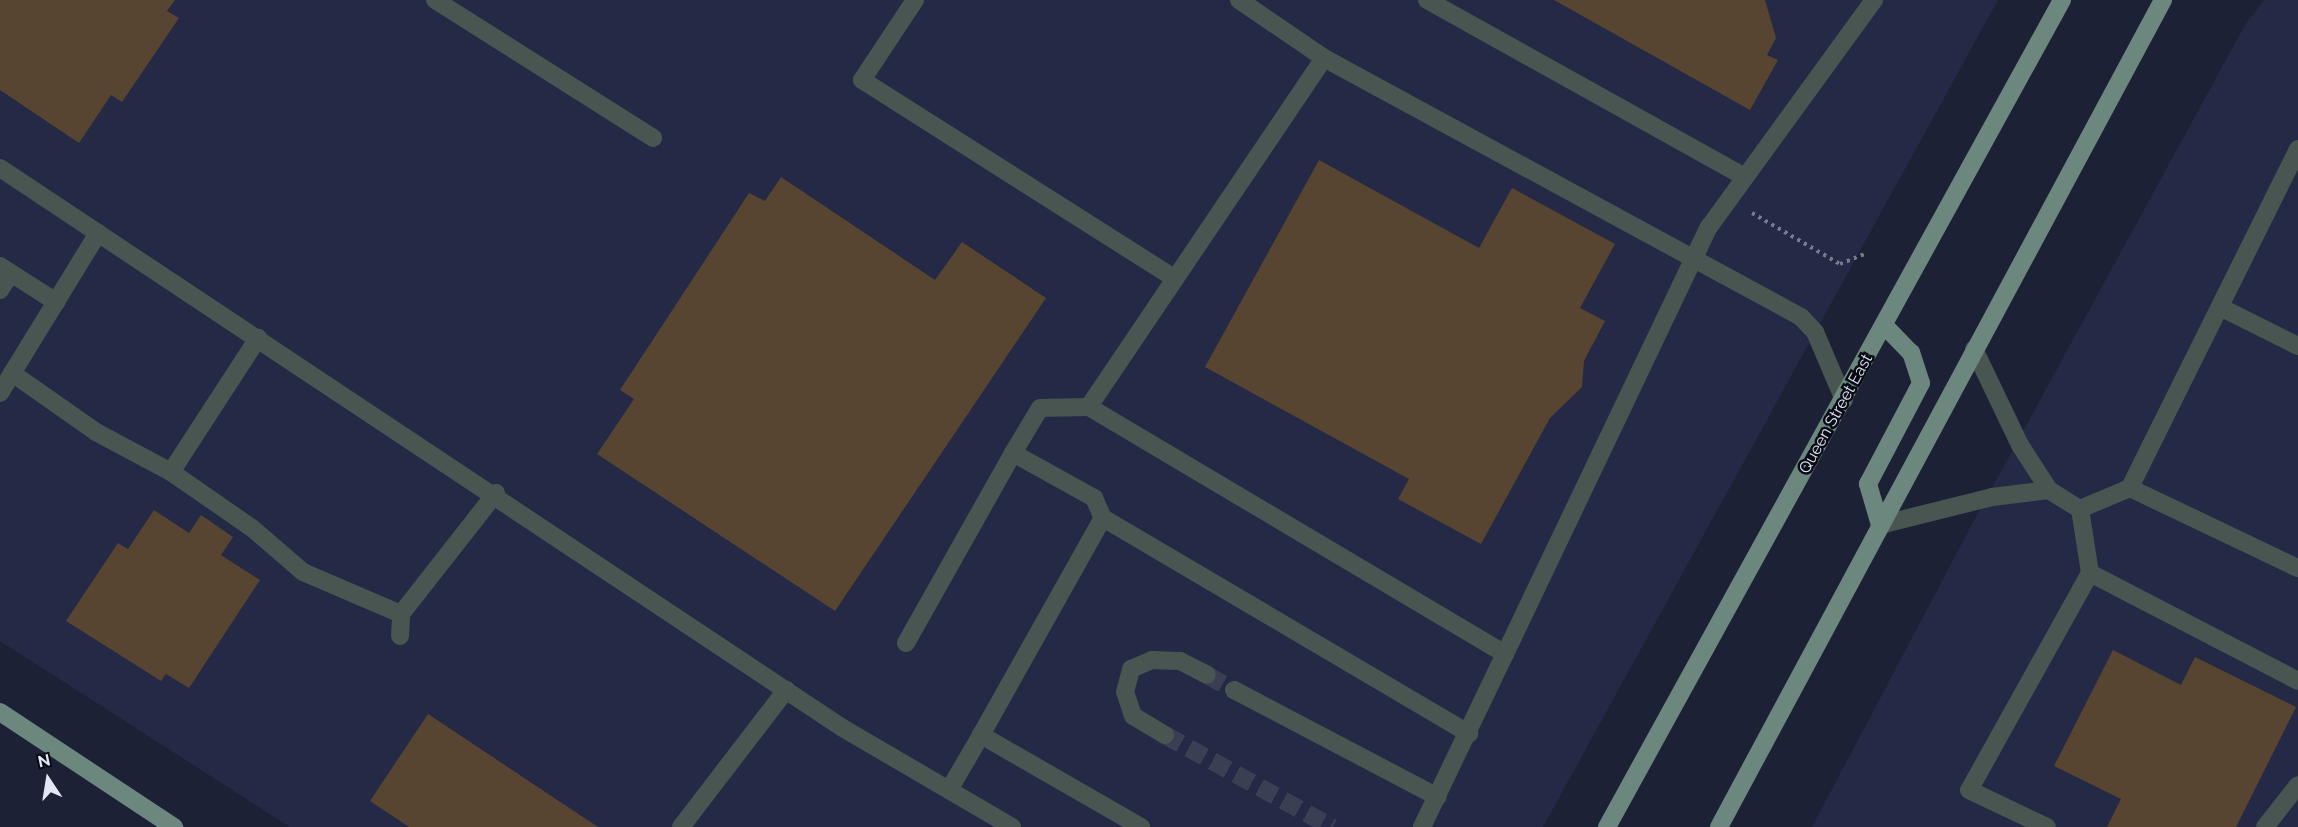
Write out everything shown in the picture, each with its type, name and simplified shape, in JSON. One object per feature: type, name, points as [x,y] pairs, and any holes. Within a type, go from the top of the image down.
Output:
[{"type":"main road","name":"Queen Street East","points":[[1607,827],[1844,400],[2062,0]]},
{"type":"main road","points":[[1719,827],[2163,0]]},
{"type":"main road","points":[[1880,525],[1868,484],[1921,383],[1911,353],[1884,325]]},
{"type":"main road","points":[[0,712],[174,827]]},
{"type":"lane","points":[[435,0],[654,138]]},
{"type":"lane","points":[[915,0],[862,80],[1174,278]]},
{"type":"lane","points":[[1239,0],[1324,58],[1694,255],[1801,317],[1815,332],[1844,400]]},
{"type":"lane","points":[[1427,0],[1745,177]]},
{"type":"lane","points":[[1422,827],[1469,734],[1694,255],[1745,177],[1874,0]]},
{"type":"lane","points":[[1089,407],[1324,58]]},
{"type":"lane","points":[[2080,509],[2130,488],[2298,149]]},
{"type":"lane","points":[[0,168],[496,494],[786,690],[1012,827]]},
{"type":"lane","points":[[0,393],[98,233]]},
{"type":"lane","points":[[0,290],[5,270],[56,302]]},
{"type":"lane","points":[[2220,307],[2298,346]]},
{"type":"lane","points":[[171,472],[258,338]]},
{"type":"lane","points":[[1974,349],[2020,445],[2049,490],[2080,509],[2090,573],[1969,790],[2047,827]]},
{"type":"lane","points":[[12,373],[96,432],[171,472],[252,528],[303,572],[401,614]]},
{"type":"lane","points":[[906,643],[1040,408],[1089,407],[1505,654]]},
{"type":"lane","points":[[1013,453],[1094,498],[1103,518],[1469,734]]},
{"type":"lane","points":[[2130,488],[2298,568]]},
{"type":"lane","points":[[1880,525],[1983,499],[2049,490]]},
{"type":"lane","points":[[400,636],[401,614],[496,494]]},
{"type":"lane","points":[[949,790],[1103,518]]},
{"type":"lane","points":[[2090,573],[2298,681]]},
{"type":"lane","points":[[1165,735],[1133,716],[1125,692],[1131,669],[1152,660],[1180,661],[1207,675]]},
{"type":"lane","points":[[681,827],[786,690]]},
{"type":"lane","points":[[1234,690],[1438,797]]},
{"type":"lane","points":[[981,735],[1141,827]]},
{"type":"lane","points":[[2265,827],[2298,785]]},
{"type":"path","points":[[1752,213],[1840,264],[1865,254]]},
{"type":"shaded area","points":[[0,0],[1998,0],[1543,827],[290,827],[0,641]]},
{"type":"shaded area","points":[[2264,0],[2298,0],[2298,827],[1812,827],[1970,528],[2245,25]]},
{"type":"building","points":[[0,0],[175,0],[167,11],[179,18],[122,102],[111,95],[79,143],[0,90]]},
{"type":"building","points":[[1554,0],[1765,0],[1776,38],[1767,55],[1778,60],[1750,110]]},
{"type":"building","points":[[1319,160],[1479,248],[1512,188],[1615,244],[1580,308],[1605,321],[1584,361],[1582,387],[1550,418],[1481,544],[1398,499],[1409,479],[1205,367]]},
{"type":"building","points":[[781,177],[935,280],[962,242],[1046,298],[835,611],[597,454],[634,399],[620,390],[749,193],[765,201]]},
{"type":"building","points":[[154,510],[189,533],[201,515],[233,537],[221,555],[260,580],[189,688],[166,674],[161,681],[66,621],[118,543],[128,549]]},
{"type":"building","points":[[2113,650],[2181,685],[2195,657],[2296,707],[2236,827],[2107,827],[2121,799],[2054,766]]},
{"type":"building","points":[[428,714],[598,827],[409,827],[370,801]]},
{"type":"tunnel","points":[[1207,675],[1234,690]]},
{"type":"tunnel","points":[[1165,735],[1332,827]]}]
